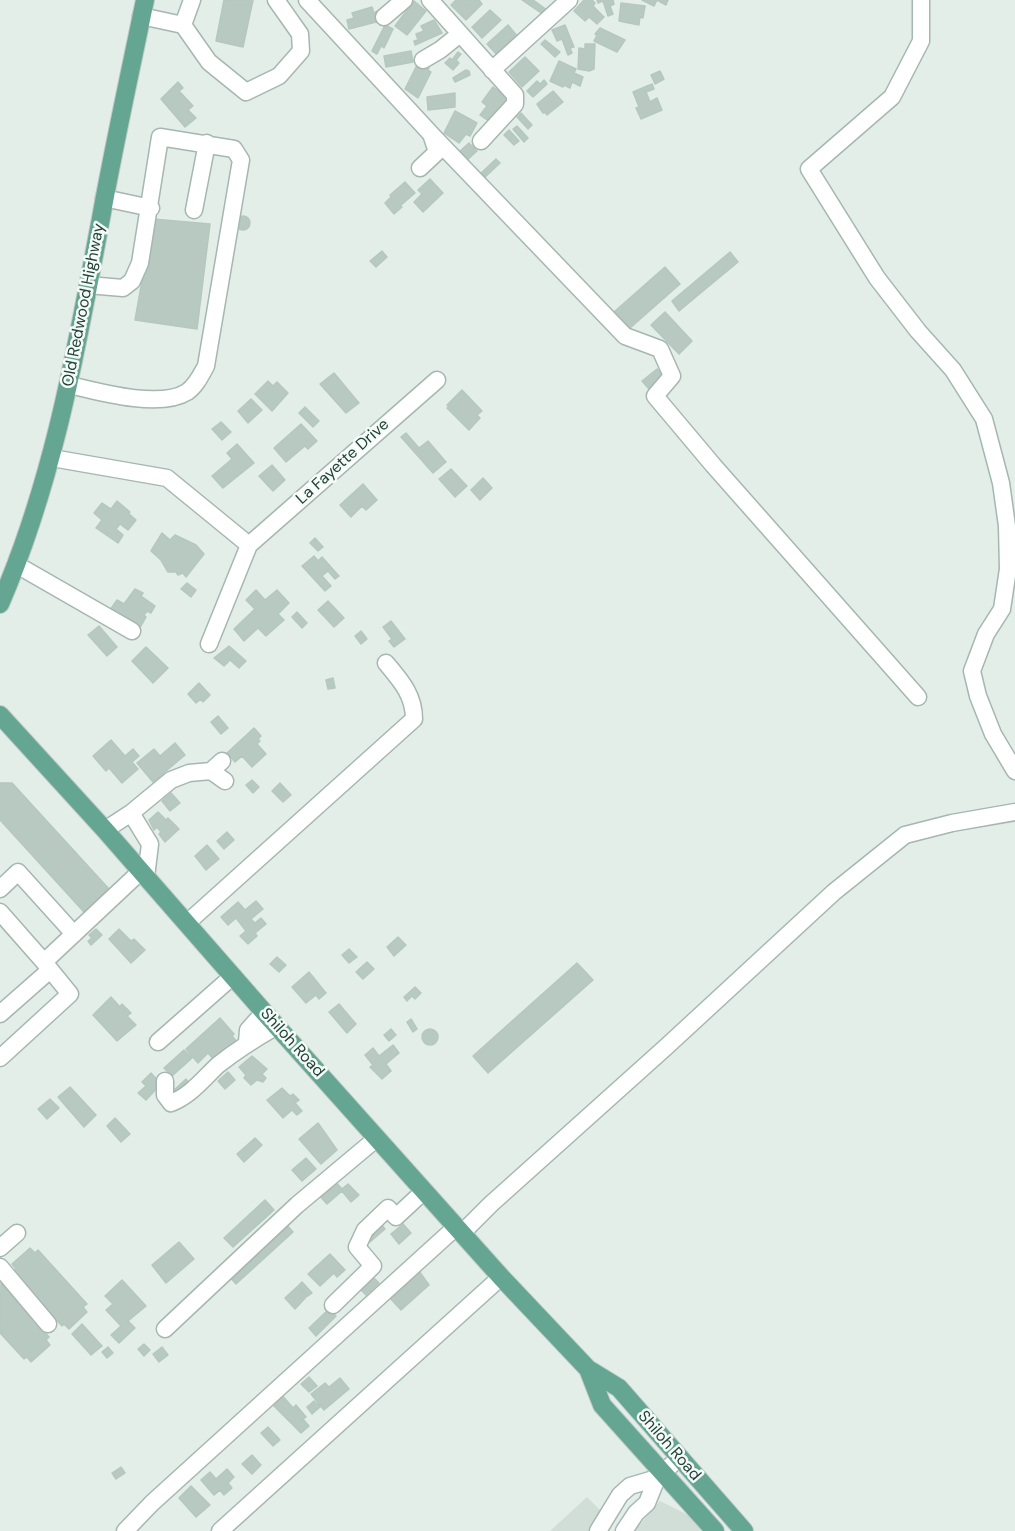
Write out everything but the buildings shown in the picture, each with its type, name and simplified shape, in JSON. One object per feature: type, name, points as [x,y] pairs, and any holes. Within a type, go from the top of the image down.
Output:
[{"type":"main road","name":"Old Redwood Highway","points":[[0,604],[17,565],[52,458],[69,385],[143,8]]},
{"type":"main road","name":"Shiloh Road","points":[[0,715],[105,830],[501,1277],[588,1369],[619,1388],[744,1531]]},
{"type":"main road","name":"Shiloh Road","points":[[588,1369],[602,1405],[660,1475],[715,1531]]},
{"type":"street","points":[[183,25],[192,0]]},
{"type":"street","points":[[143,8],[183,25],[209,62],[246,92],[279,76],[301,51],[300,34],[276,0]]},
{"type":"street","points":[[308,0],[430,134],[625,336],[660,349],[672,376],[655,396],[736,492],[918,697]]},
{"type":"street","points":[[384,17],[404,0]]},
{"type":"street","points":[[430,0],[515,95],[515,104],[481,141]]},
{"type":"street","points":[[492,70],[569,0]]},
{"type":"street","points":[[921,0],[921,41],[892,97],[809,169],[877,278],[918,331],[953,370],[984,419],[1001,483],[1008,569],[1002,609],[986,634],[972,671],[978,696],[993,734],[1015,771]]},
{"type":"street","points":[[423,60],[460,34]]},
{"type":"street","points":[[420,168],[437,152],[430,134]]},
{"type":"street","points":[[69,385],[115,397],[171,399],[188,391],[202,374],[206,366],[241,160],[234,149],[160,137],[140,263],[132,281],[123,288],[88,285]]},
{"type":"street","points":[[194,210],[207,143]]},
{"type":"street","points":[[104,198],[150,208]]},
{"type":"street","name":"La Fayette Drive","points":[[209,644],[249,544],[437,380]]},
{"type":"street","points":[[52,458],[167,478],[249,544]]},
{"type":"street","points":[[17,565],[132,631]]},
{"type":"street","points":[[187,923],[414,719],[414,706],[408,690],[386,663]]},
{"type":"street","points":[[105,830],[131,813],[171,780],[216,766],[225,781]]},
{"type":"street","points":[[125,1531],[152,1503],[365,1308],[459,1230],[666,1047],[834,892],[905,835],[952,823],[1015,812]]},
{"type":"street","points":[[0,1014],[47,966],[74,934],[144,874],[150,844],[131,813]]},
{"type":"street","points":[[0,889],[18,872],[74,934]]},
{"type":"street","points":[[0,912],[70,994],[1,1055]]},
{"type":"street","points":[[158,1042],[233,976]]},
{"type":"street","points":[[247,1042],[248,1030],[264,1012]]},
{"type":"street","points":[[165,1081],[165,1095],[171,1103],[182,1099],[247,1042],[277,1026]]},
{"type":"street","points":[[165,1329],[297,1205],[377,1138]]},
{"type":"street","points":[[333,1305],[373,1266],[357,1247],[365,1230],[388,1208],[396,1217],[424,1191]]},
{"type":"street","points":[[0,1248],[17,1233]]},
{"type":"street","points":[[0,1267],[48,1324]]},
{"type":"street","points":[[220,1531],[501,1277]]},
{"type":"street","points":[[624,1531],[646,1503],[660,1475],[679,1458]]},
{"type":"street","points":[[598,1531],[621,1495],[630,1486],[660,1475]]},
{"type":"shaded area","points":[[587,1497],[602,1512],[594,1531],[550,1531]]},
{"type":"shaded area","points":[[660,1501],[694,1518],[703,1531],[634,1531]]}]
